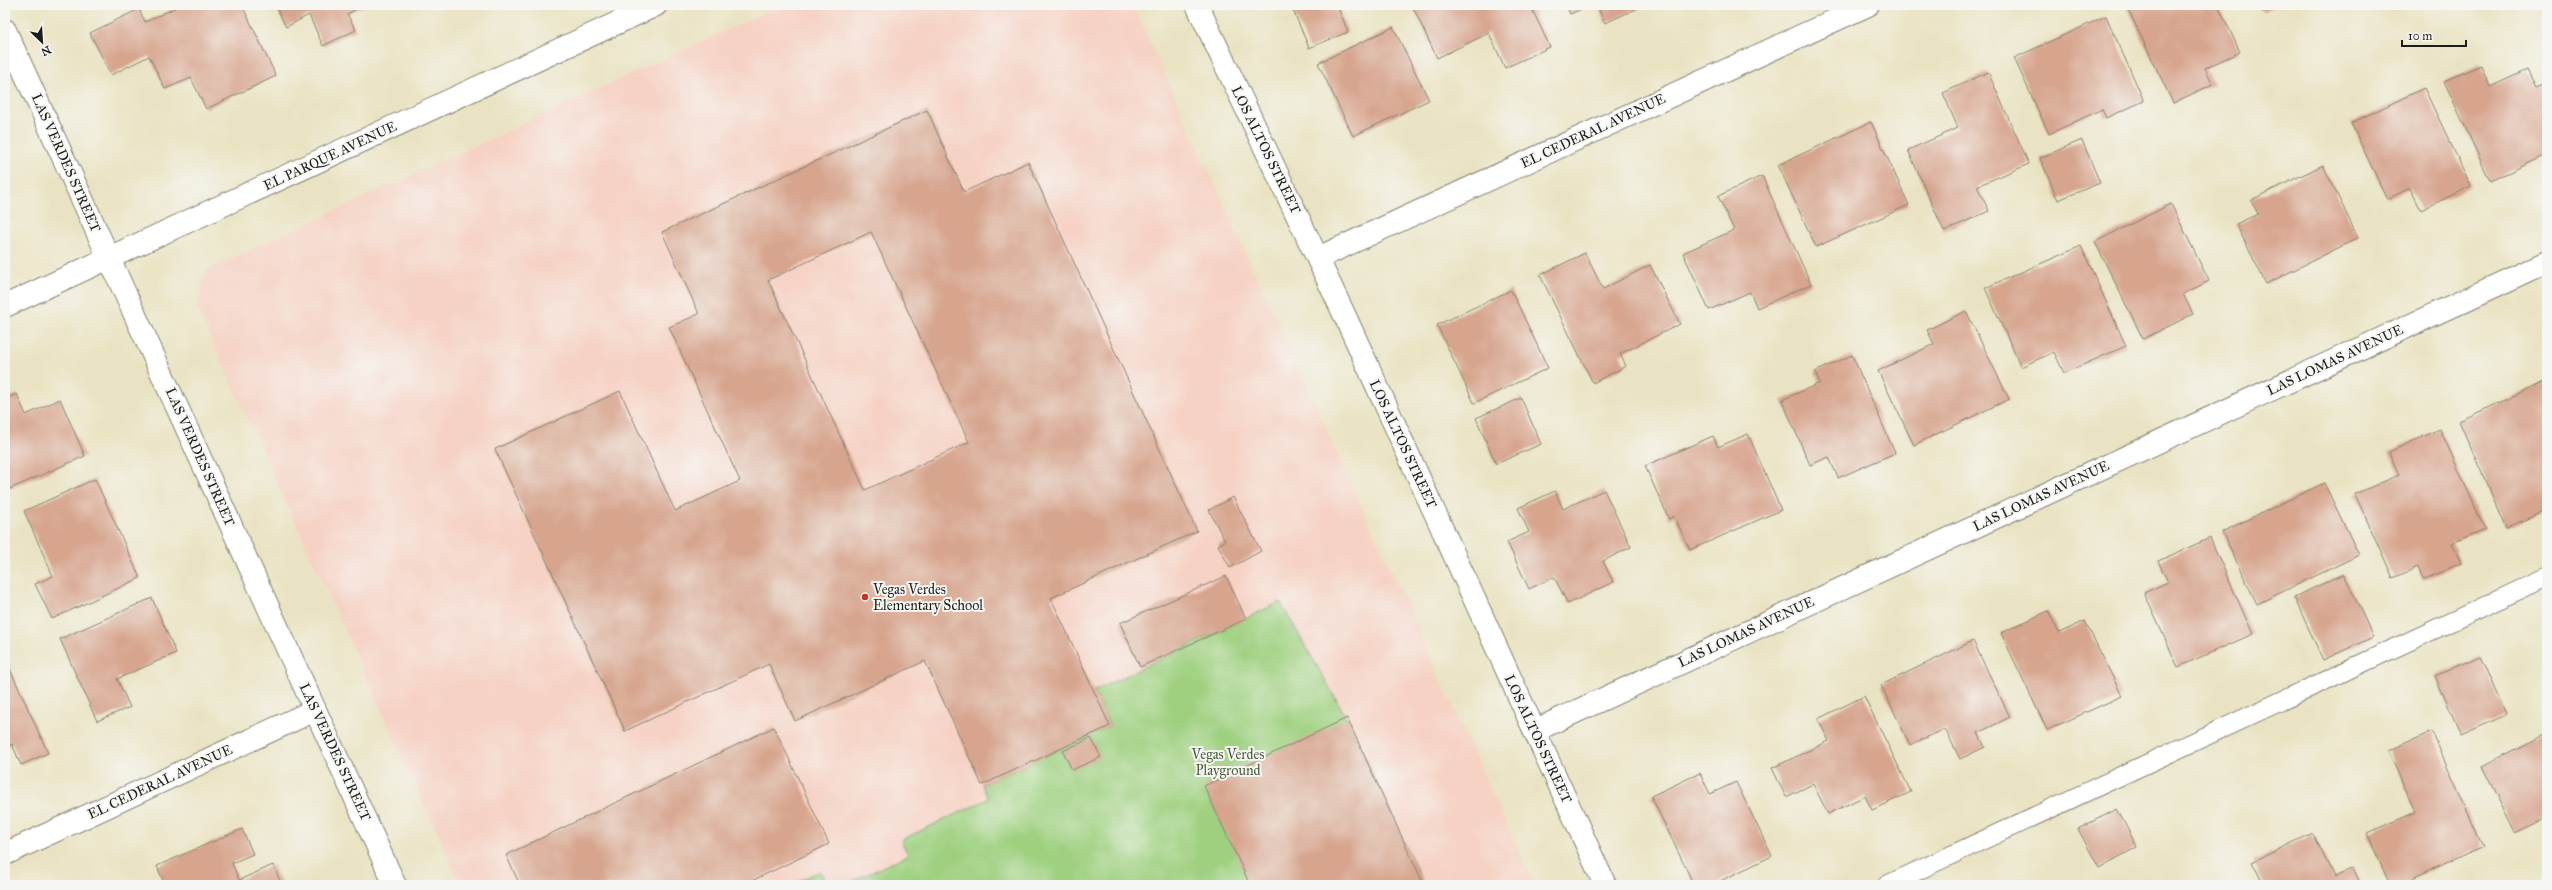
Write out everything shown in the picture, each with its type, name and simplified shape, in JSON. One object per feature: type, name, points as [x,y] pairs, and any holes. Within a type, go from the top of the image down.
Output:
[{"type":"street","name":"EL PARQUE AVENUE","points":[[5,306],[656,5]]},
{"type":"street","name":"LOS ALTOS STREET","points":[[1196,5],[1318,258],[1605,885]]},
{"type":"street","name":"EL CEDERAL AVENUE","points":[[1318,258],[1868,5]]},
{"type":"street","name":"LAS VERDES STREET","points":[[5,30],[395,885]]},
{"type":"street","name":"LAS LOMAS AVENUE","points":[[1534,730],[2547,262]]},
{"type":"street","name":"EL CEDERAL AVENUE","points":[[5,854],[316,710]]},
{"type":"lane","points":[[1886,885],[2547,577]]},
{"type":"shaded area","name":"Vegas Verdes Elementary School","points":[[781,5],[1133,5],[1534,885],[461,885],[197,308],[207,270]]},
{"type":"green space","name":"Vegas Verdes Playground","points":[[1280,602],[1347,718],[1424,885],[844,885],[908,855],[901,840],[988,799],[982,785],[1110,726],[1094,691]]},
{"type":"green space","points":[[820,871],[827,885],[790,885]]},
{"type":"building","points":[[181,5],[242,5],[276,76],[206,109],[191,78],[165,89],[149,56],[111,75],[90,33],[139,9],[145,22]]},
{"type":"building","points":[[275,5],[365,5],[347,14],[356,30],[323,46],[309,15],[286,27]]},
{"type":"building","points":[[1291,5],[1337,5],[1348,32],[1309,48]]},
{"type":"building","points":[[1412,5],[1530,5],[1550,47],[1505,68],[1489,33],[1437,58]]},
{"type":"building","points":[[1566,5],[1591,5],[1570,14]]},
{"type":"building","points":[[1597,5],[1645,5],[1605,23]]},
{"type":"building","points":[[2126,5],[2218,5],[2240,52],[2205,68],[2213,84],[2173,103]]},
{"type":"building","points":[[2258,5],[2276,5],[2262,12]]},
{"type":"building","points":[[2106,16],[2144,101],[2106,118],[2102,109],[2049,134],[2014,58]]},
{"type":"building","points":[[1393,27],[1429,100],[1353,136],[1318,63]]},
{"type":"building","points":[[2481,65],[2490,87],[2527,70],[2536,87],[2547,82],[2547,155],[2490,181],[2444,81]]},
{"type":"building","points":[[1988,72],[2029,164],[1977,186],[1989,211],[1944,231],[1908,150],[1958,128],[1943,93]]},
{"type":"building","points":[[2424,88],[2471,186],[2421,210],[2410,188],[2387,199],[2351,123]]},
{"type":"building","points":[[927,110],[964,192],[1028,162],[1197,531],[1051,598],[1110,726],[982,785],[925,661],[795,721],[769,664],[625,731],[495,449],[620,391],[675,511],[740,481],[669,327],[699,314],[662,232]],"holes":[[[871,232],[969,442],[865,490],[768,280]]]},
{"type":"building","points":[[1871,122],[1909,205],[1816,247],[1778,165]]},
{"type":"building","points":[[2082,140],[2100,183],[2058,200],[2040,158]]},
{"type":"building","points":[[2323,165],[2358,238],[2266,284],[2236,224],[2258,214],[2251,200]]},
{"type":"building","points":[[1762,176],[1811,284],[1757,308],[1750,292],[1709,310],[1683,253],[1734,230],[1718,196]]},
{"type":"building","points":[[2171,204],[2209,281],[2183,294],[2193,314],[2143,339],[2095,242]]},
{"type":"building","points":[[2081,246],[2126,346],[2064,373],[2054,352],[2021,367],[1985,288]]},
{"type":"building","points":[[1585,253],[1603,289],[1650,265],[1680,324],[1620,354],[1626,366],[1593,383],[1540,275]]},
{"type":"building","points":[[1511,290],[1548,368],[1474,403],[1437,325]]},
{"type":"building","points":[[1966,311],[2009,399],[1914,445],[1878,371],[1934,344],[1927,330]]},
{"type":"building","points":[[1852,355],[1895,453],[1838,478],[1829,457],[1810,465],[1782,400],[1820,383],[1815,372]]},
{"type":"building","points":[[2547,381],[2547,510],[2506,528],[2459,421]]},
{"type":"building","points":[[17,394],[26,415],[60,399],[85,456],[5,491],[5,399]]},
{"type":"building","points":[[1521,398],[1541,444],[1496,464],[1476,418]]},
{"type":"building","points":[[2440,429],[2485,529],[2452,543],[2461,563],[2423,580],[2418,567],[2393,578],[2355,494],[2399,475],[2389,452]]},
{"type":"building","points":[[1748,434],[1781,510],[1690,550],[1674,516],[1669,519],[1645,466],[1713,436],[1718,447]]},
{"type":"building","points":[[95,479],[140,578],[52,619],[35,584],[53,576],[24,511]]},
{"type":"building","points":[[2324,483],[2359,555],[2257,604],[2222,532]]},
{"type":"building","points":[[1604,490],[1631,547],[1603,561],[1613,582],[1568,604],[1554,577],[1529,589],[1507,542],[1529,532],[1518,508],[1555,491],[1563,509]]},
{"type":"building","points":[[1233,497],[1261,551],[1230,568],[1218,545],[1225,541],[1209,510]]},
{"type":"building","points":[[2210,538],[2253,634],[2178,667],[2144,593],[2168,582],[2158,561]]},
{"type":"building","points":[[2344,574],[2373,637],[2323,660],[2294,597]]},
{"type":"building","points":[[1226,576],[1246,619],[1140,667],[1120,623]]},
{"type":"building","points":[[152,598],[176,653],[117,679],[130,707],[97,721],[60,639]]},
{"type":"building","points":[[2048,611],[2059,633],[2085,621],[2122,696],[2047,730],[2001,633]]},
{"type":"building","points":[[1973,641],[2010,717],[1978,733],[1985,747],[1960,759],[1945,729],[1910,745],[1881,685]]},
{"type":"building","points":[[2480,656],[2506,715],[2461,735],[2435,676]]},
{"type":"building","points":[[5,658],[48,753],[21,765],[12,744],[5,748]]},
{"type":"building","points":[[1864,696],[1911,792],[1872,810],[1865,796],[1828,814],[1813,784],[1786,797],[1772,768],[1829,741],[1818,719]]},
{"type":"building","points":[[1347,718],[1424,885],[1250,885],[1204,786]]},
{"type":"building","points":[[774,727],[829,844],[743,885],[520,885],[506,855]]},
{"type":"building","points":[[2432,732],[2483,847],[2399,885],[2390,885],[2367,833],[2416,812],[2388,751]]},
{"type":"building","points":[[2547,733],[2547,817],[2515,833],[2482,766]]},
{"type":"building","points":[[1091,738],[1101,757],[1072,770],[1063,751]]},
{"type":"building","points":[[1700,773],[1710,794],[1736,782],[1772,856],[1712,885],[1694,885],[1651,796]]},
{"type":"building","points":[[2117,809],[2137,847],[2099,868],[2078,829]]},
{"type":"building","points":[[242,829],[253,854],[232,863],[239,880],[273,865],[282,885],[165,885],[157,866]]},
{"type":"building","points":[[2313,833],[2334,877],[2353,868],[2361,885],[2264,885],[2252,862]]},
{"type":"place","name":"Vegas Verdes Elementary School","points":[[865,597]]}]
